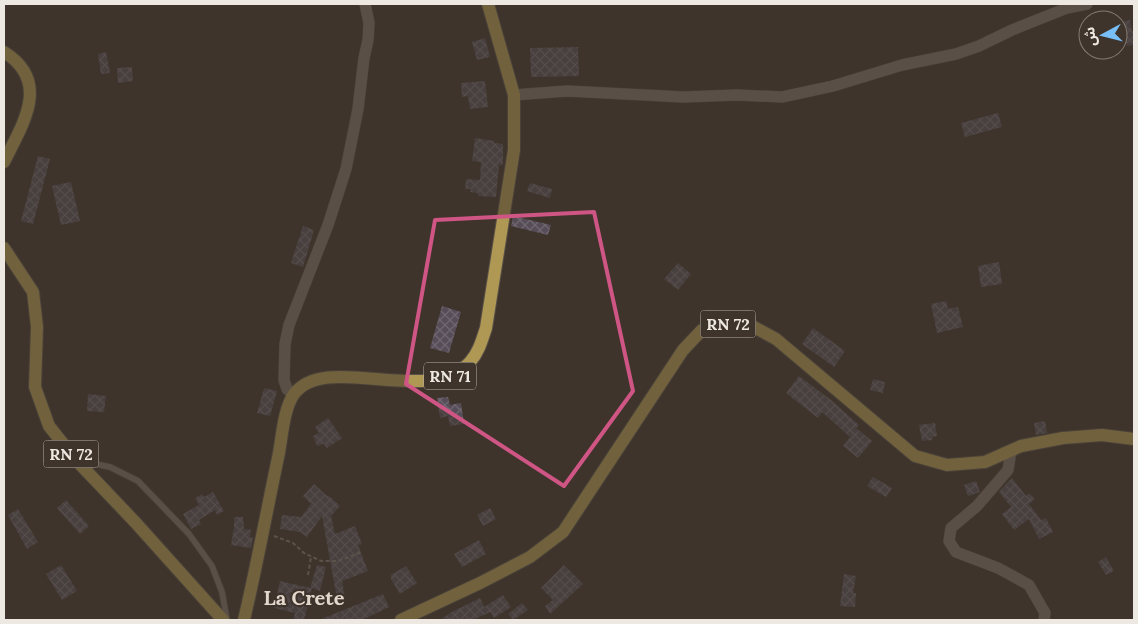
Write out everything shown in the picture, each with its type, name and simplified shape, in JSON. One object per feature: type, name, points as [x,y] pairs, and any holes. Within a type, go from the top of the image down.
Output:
[{"type":"main road","name":"RN 71","points":[[293,395],[307,383],[336,377],[418,381],[436,380],[451,376],[470,362],[480,348],[486,328],[514,150],[514,95],[488,4]]},
{"type":"main road","points":[[4,52],[24,72],[30,89],[29,110],[4,162]]},
{"type":"main road","name":"RN 72","points":[[4,248],[32,292],[37,327],[35,387],[49,426],[76,460],[135,522],[223,620]]},
{"type":"main road","name":"RN 72","points":[[401,620],[530,557],[563,532],[683,350],[702,330],[726,324],[752,326],[776,339],[915,456],[946,464],[985,462],[1021,446],[1063,438],[1102,435],[1134,439]]},
{"type":"main road","points":[[244,620],[286,418],[293,395]]},
{"type":"street","points":[[293,395],[286,389],[284,380],[285,344],[289,325],[328,225],[346,169],[358,109],[368,40],[369,23],[365,4]]},
{"type":"street","points":[[514,95],[566,90],[683,97],[737,95],[782,97],[833,86],[902,65],[956,54],[1058,12],[1087,4]]},
{"type":"street","points":[[1011,451],[1008,470],[976,506],[951,528],[949,541],[956,552],[998,568],[1028,585],[1045,613],[1044,620]]},
{"type":"lane","points":[[76,460],[110,467],[138,482],[164,507],[189,534],[212,566],[222,592],[227,620]]},
{"type":"path","points":[[262,532],[293,543],[304,553],[321,561],[338,561],[362,552]]},
{"type":"path","points":[[308,575],[311,556]]},
{"type":"highlighted area","points":[[594,212],[633,391],[564,486],[406,384],[435,220]]},
{"type":"building","points":[[1128,20],[1130,20],[1132,31],[1134,31],[1134,45],[1128,46]]},
{"type":"building","points":[[485,38],[490,57],[477,60],[472,42]]},
{"type":"building","points":[[578,47],[579,76],[531,77],[530,48]]},
{"type":"building","points":[[106,52],[110,73],[101,74],[98,54]]},
{"type":"building","points":[[132,67],[133,81],[118,83],[117,68]]},
{"type":"building","points":[[485,81],[488,107],[470,109],[468,96],[462,97],[461,83]]},
{"type":"building","points":[[998,113],[1002,127],[965,137],[961,123]]},
{"type":"building","points":[[475,138],[503,144],[503,165],[499,165],[496,197],[478,196],[478,193],[470,192],[471,189],[465,189],[466,179],[480,180],[481,162],[472,161]]},
{"type":"building","points":[[38,156],[50,159],[33,224],[21,221]]},
{"type":"building","points":[[71,182],[80,221],[61,225],[52,186]]},
{"type":"building","points":[[530,183],[552,189],[550,198],[527,191]]},
{"type":"building","points":[[513,216],[551,225],[548,235],[511,226]]},
{"type":"building","points":[[303,226],[314,230],[303,267],[291,263]]},
{"type":"building","points":[[999,262],[1002,284],[981,287],[978,266]]},
{"type":"building","points":[[678,263],[691,274],[678,290],[664,279]]},
{"type":"building","points":[[946,301],[948,309],[958,307],[963,327],[937,333],[931,304]]},
{"type":"building","points":[[442,306],[461,312],[449,353],[430,348]]},
{"type":"building","points":[[813,328],[845,351],[834,367],[802,344]]},
{"type":"building","points":[[799,376],[831,400],[859,425],[856,428],[872,441],[858,458],[843,446],[850,437],[822,412],[818,418],[786,393]]},
{"type":"building","points":[[873,379],[885,382],[883,393],[870,390]]},
{"type":"building","points":[[264,388],[277,391],[270,416],[257,413]]},
{"type":"building","points":[[88,394],[106,396],[104,412],[87,411]]},
{"type":"building","points":[[448,397],[450,405],[461,403],[464,424],[450,426],[448,416],[440,418],[437,398]]},
{"type":"building","points":[[328,418],[342,438],[327,448],[324,444],[317,446],[313,436],[319,433],[315,427]]},
{"type":"building","points":[[1045,421],[1047,433],[1036,435],[1034,423]]},
{"type":"building","points":[[935,423],[937,436],[932,437],[932,440],[922,441],[919,425]]},
{"type":"building","points":[[873,477],[892,488],[886,497],[867,486]]},
{"type":"building","points":[[1012,478],[1026,496],[1029,493],[1035,499],[1029,504],[1041,520],[1046,518],[1053,532],[1039,539],[1029,519],[1014,530],[1002,514],[1011,507],[999,492]]},
{"type":"building","points":[[976,481],[980,492],[968,496],[964,485]]},
{"type":"building","points":[[314,484],[340,506],[331,516],[335,534],[355,526],[362,544],[358,545],[368,571],[342,581],[346,603],[338,604],[322,516],[307,537],[300,532],[280,529],[282,515],[301,517],[311,504],[303,496]]},
{"type":"building","points":[[213,492],[224,511],[217,515],[215,510],[199,520],[201,524],[191,529],[183,514],[199,505],[195,498],[202,494],[204,497]]},
{"type":"building","points":[[66,500],[89,526],[80,534],[57,508]]},
{"type":"building","points":[[490,508],[496,519],[483,526],[477,515]]},
{"type":"building","points":[[18,509],[38,542],[27,549],[8,515]]},
{"type":"building","points":[[234,517],[243,517],[244,529],[251,530],[250,537],[253,538],[251,548],[231,545]]},
{"type":"building","points":[[479,540],[486,554],[462,567],[454,554]]},
{"type":"building","points":[[1106,557],[1114,571],[1106,575],[1098,562]]},
{"type":"building","points":[[61,565],[77,591],[62,600],[46,574]]},
{"type":"building","points":[[317,565],[326,567],[320,591],[312,588],[304,620],[293,620],[295,613],[274,608],[280,581],[310,588]]},
{"type":"building","points":[[564,565],[583,584],[550,614],[545,606],[553,600],[541,588]]},
{"type":"building","points":[[406,566],[417,583],[400,594],[391,579],[391,575]]},
{"type":"building","points":[[844,574],[856,576],[853,593],[856,593],[855,607],[840,606]]},
{"type":"building","points":[[383,594],[389,607],[362,620],[319,620]]},
{"type":"building","points":[[503,595],[511,607],[494,618],[490,612],[473,620],[440,620],[480,598],[484,607]]},
{"type":"building","points":[[522,603],[528,610],[513,620],[508,614]]},
{"type":"district","name":"La Crete","points":[[304,598]]}]
